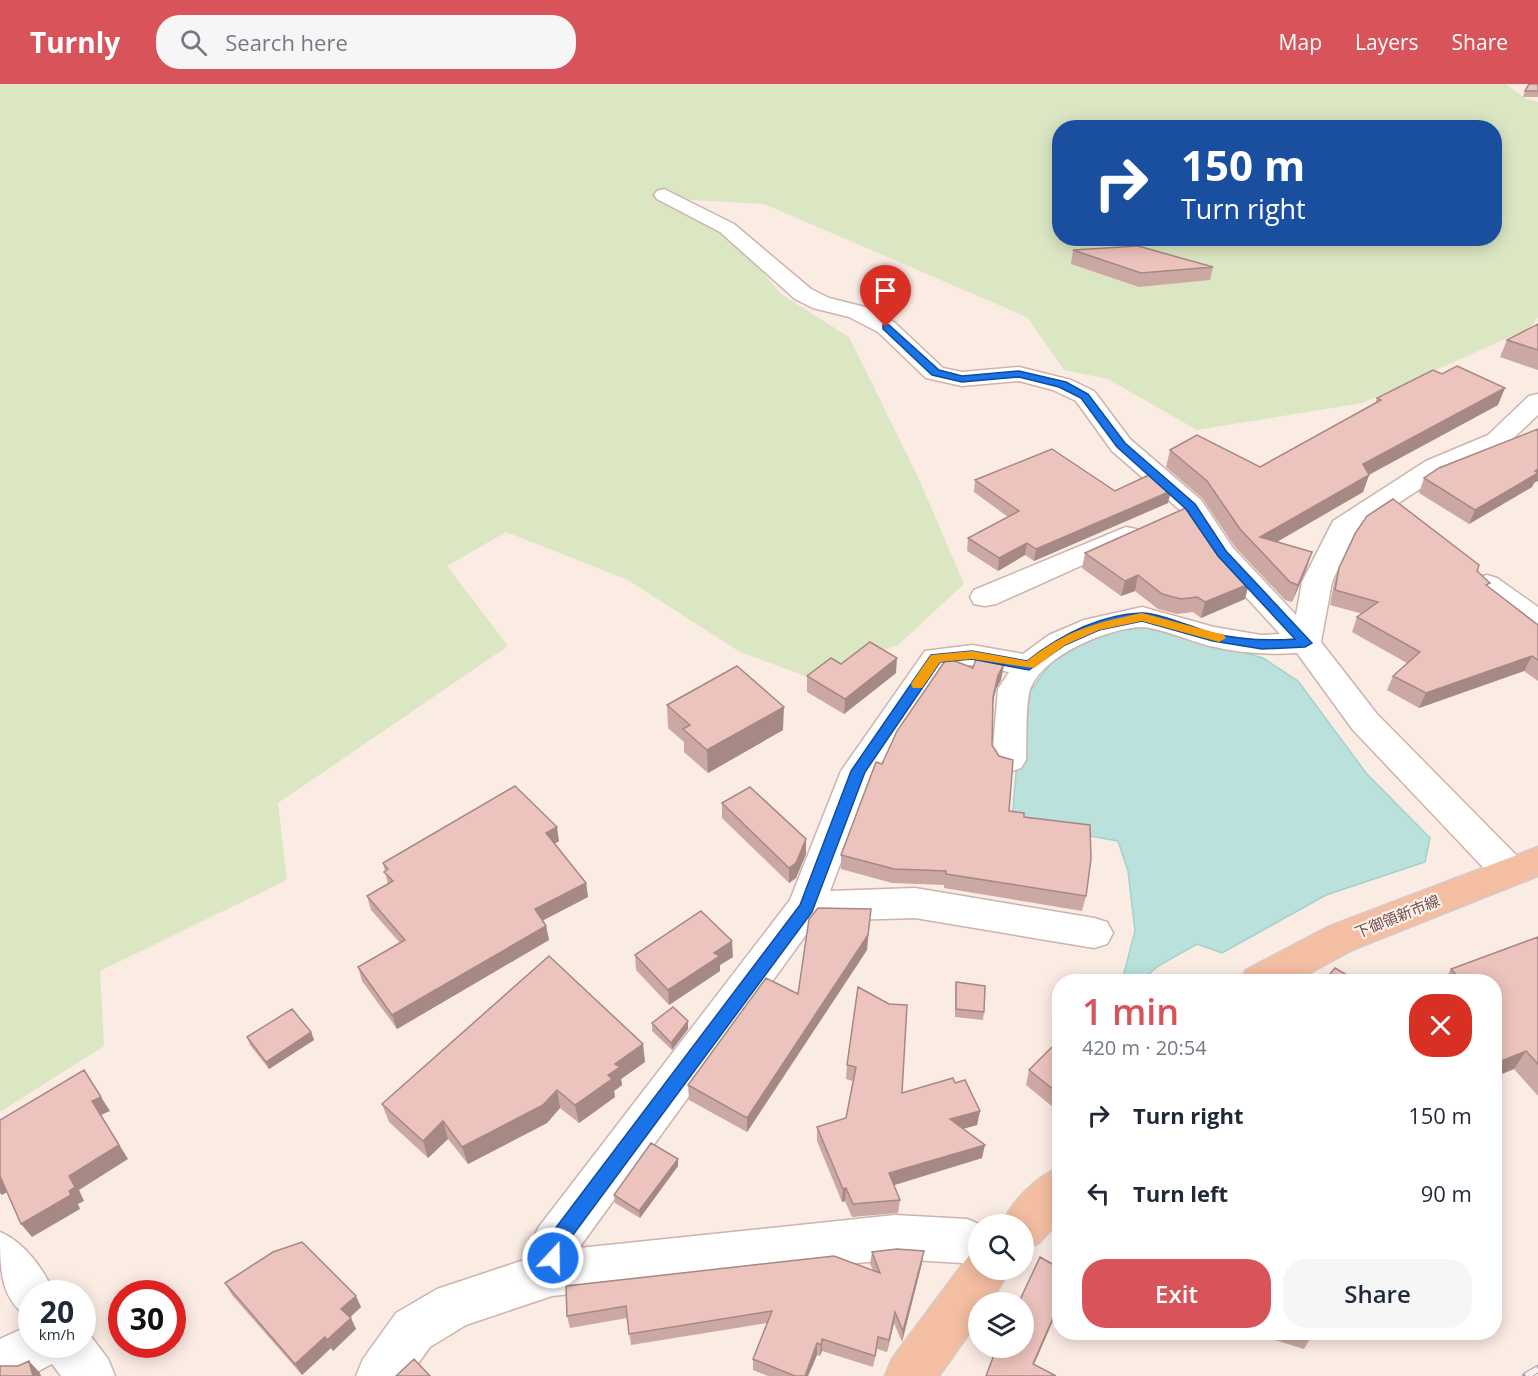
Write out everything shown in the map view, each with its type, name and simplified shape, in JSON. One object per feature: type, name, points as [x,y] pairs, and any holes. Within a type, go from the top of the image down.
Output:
[{"type":"main road","name":"下御領新市線","points":[[1273,974],[1341,938],[1523,866]]},
{"type":"main road","points":[[1034,1216],[1052,1197]]},
{"type":"main road","points":[[909,1376],[979,1280]]},
{"type":"street","points":[[663,195],[727,228],[802,294],[821,303],[857,312],[886,327],[935,372],[962,379],[1019,374],[1062,385],[1085,396],[1169,516],[1222,554],[1305,643],[1365,722],[1523,866]]},
{"type":"street","points":[[1305,643],[1317,582],[1343,527],[1435,467],[1497,440],[1538,401]]},
{"type":"street","points":[[985,597],[1169,516]]},
{"type":"street","points":[[1487,584],[1538,622]]},
{"type":"street","points":[[1009,760],[1014,689],[1029,665],[1060,642],[1095,627],[1142,617],[1213,637],[1252,644],[1305,643]]},
{"type":"street","points":[[552,1273],[554,1244],[806,908],[858,771],[936,658],[972,655],[1029,665]]},
{"type":"street","points":[[806,908],[915,903],[1094,933]]},
{"type":"street","points":[[380,1376],[413,1329],[454,1306],[552,1273],[895,1237],[968,1242]]},
{"type":"street","points":[[0,1254],[20,1280]]},
{"type":"street","points":[[0,1365],[18,1356]]},
{"type":"street","points":[[78,1358],[91,1376]]},
{"type":"green space","points":[[0,84],[1506,84],[1526,99],[1538,102],[1538,317],[1530,328],[1362,403],[1197,430],[1108,379],[1064,370],[1027,317],[764,204],[675,199],[735,240],[781,294],[849,337],[918,477],[964,584],[898,645],[805,676],[740,652],[628,580],[506,532],[447,566],[508,646],[278,803],[287,880],[100,971],[104,1046],[0,1112]]},
{"type":"water","points":[[1144,624],[1263,658],[1298,681],[1366,773],[1430,838],[1425,862],[1326,895],[1222,953],[1197,944],[1158,966],[1149,974],[1124,974],[1135,931],[1128,871],[1118,841],[1012,822],[1022,702],[1052,662],[1103,632]]},
{"type":"building","points":[[1529,84],[1538,84],[1538,91],[1525,91]]},
{"type":"building","points":[[1138,246],[1213,267],[1141,273],[1073,250]]},
{"type":"building","points":[[1538,324],[1538,350],[1507,340]]},
{"type":"building","points":[[1457,366],[1505,388],[1363,464],[1369,475],[1260,537],[1312,552],[1298,585],[1290,582],[1240,529],[1207,481],[1170,450],[1197,435],[1260,467],[1381,400],[1377,398],[1433,370],[1442,374]]},
{"type":"building","points":[[1538,429],[1538,469],[1535,471],[1538,473],[1475,510],[1424,478],[1439,468]]},
{"type":"building","points":[[1052,449],[1115,491],[1151,474],[1171,491],[1036,549],[1027,543],[999,558],[968,538],[1019,511],[975,480]]},
{"type":"building","points":[[1393,499],[1479,565],[1477,571],[1490,583],[1486,585],[1538,625],[1538,660],[1532,656],[1426,693],[1393,676],[1420,652],[1357,617],[1378,602],[1335,590],[1339,568],[1356,532],[1367,516]]},
{"type":"building","points":[[1188,507],[1214,546],[1249,584],[1205,602],[1197,597],[1181,599],[1162,594],[1138,575],[1125,581],[1085,553]]},
{"type":"building","points":[[870,642],[897,658],[845,699],[807,676],[831,658],[841,664]]},
{"type":"building","points":[[947,658],[973,668],[976,659],[1004,665],[998,675],[993,697],[992,745],[999,756],[1013,760],[1009,811],[1024,813],[1024,817],[1090,825],[1091,859],[1086,896],[946,874],[946,871],[894,869],[841,855],[876,762],[882,764],[897,731]]},
{"type":"building","points":[[737,666],[784,707],[707,750],[683,729],[690,725],[667,705]]},
{"type":"building","points":[[515,786],[557,827],[546,833],[586,883],[535,909],[546,926],[392,1015],[358,967],[405,940],[367,896],[393,881],[384,872],[388,869],[383,863]]},
{"type":"building","points":[[750,787],[806,839],[796,863],[789,868],[722,803]]},
{"type":"building","points":[[818,908],[871,909],[868,935],[747,1118],[688,1085],[766,978],[798,994],[809,919]]},
{"type":"building","points":[[701,911],[732,941],[714,953],[720,956],[668,990],[635,955]]},
{"type":"building","points":[[1538,937],[1538,1064],[1526,1051],[1502,1061],[1502,974],[1456,974],[1451,969]]},
{"type":"building","points":[[549,956],[643,1044],[615,1064],[620,1067],[608,1075],[612,1079],[575,1105],[557,1090],[543,1105],[462,1147],[443,1121],[423,1141],[382,1104]]},
{"type":"building","points":[[1335,968],[1345,974],[1330,974]]},
{"type":"building","points":[[956,982],[985,986],[984,1012],[956,1009]]},
{"type":"building","points":[[858,987],[889,1004],[907,1005],[902,1093],[953,1078],[955,1083],[965,1080],[980,1111],[950,1119],[985,1145],[889,1173],[900,1200],[853,1204],[846,1188],[843,1189],[817,1127],[846,1118],[856,1067],[847,1065]]},
{"type":"building","points":[[673,1007],[688,1021],[671,1043],[652,1023]]},
{"type":"building","points":[[292,1009],[311,1032],[266,1062],[247,1037]]},
{"type":"building","points":[[1052,1047],[1052,1088],[1029,1070]]},
{"type":"building","points":[[84,1070],[101,1097],[92,1101],[119,1145],[69,1176],[75,1187],[69,1191],[71,1195],[21,1224],[0,1176],[0,1120]]},
{"type":"building","points":[[651,1143],[678,1159],[639,1211],[614,1195]]},
{"type":"building","points":[[302,1242],[356,1296],[341,1309],[351,1318],[327,1340],[325,1337],[295,1364],[225,1283],[273,1252]]},
{"type":"building","points":[[897,1249],[924,1251],[903,1331],[895,1312],[889,1340],[878,1337],[875,1356],[822,1339],[821,1345],[817,1343],[805,1376],[795,1376],[753,1359],[772,1311],[629,1334],[626,1306],[567,1316],[566,1286],[834,1256],[880,1273],[872,1252]]},
{"type":"building","points":[[1040,1257],[1052,1264],[1052,1320],[1033,1364],[1056,1376],[986,1376],[993,1358],[1034,1358],[1034,1292],[1024,1292],[1029,1280],[1034,1280],[1034,1270]]},
{"type":"building","points":[[414,1359],[430,1376],[396,1376]]},
{"type":"building","points":[[29,1361],[33,1376],[0,1376],[0,1366],[18,1366]]},
{"type":"railway","points":[[1526,1376],[1538,1369]]},
{"type":"slow traffic","points":[[918,684],[936,658],[972,655],[1029,665],[1060,642],[1095,627],[1142,617],[1219,638]]},
{"type":"route","points":[[553,1258],[554,1244],[806,908],[858,771],[936,658],[972,655],[1029,665],[1060,642],[1095,627],[1142,617],[1213,637],[1245,643],[1262,645],[1305,643],[1222,554],[1191,506],[1121,445],[1085,396],[1062,385],[1019,374],[962,379],[935,372],[906,348],[886,327]]}]
